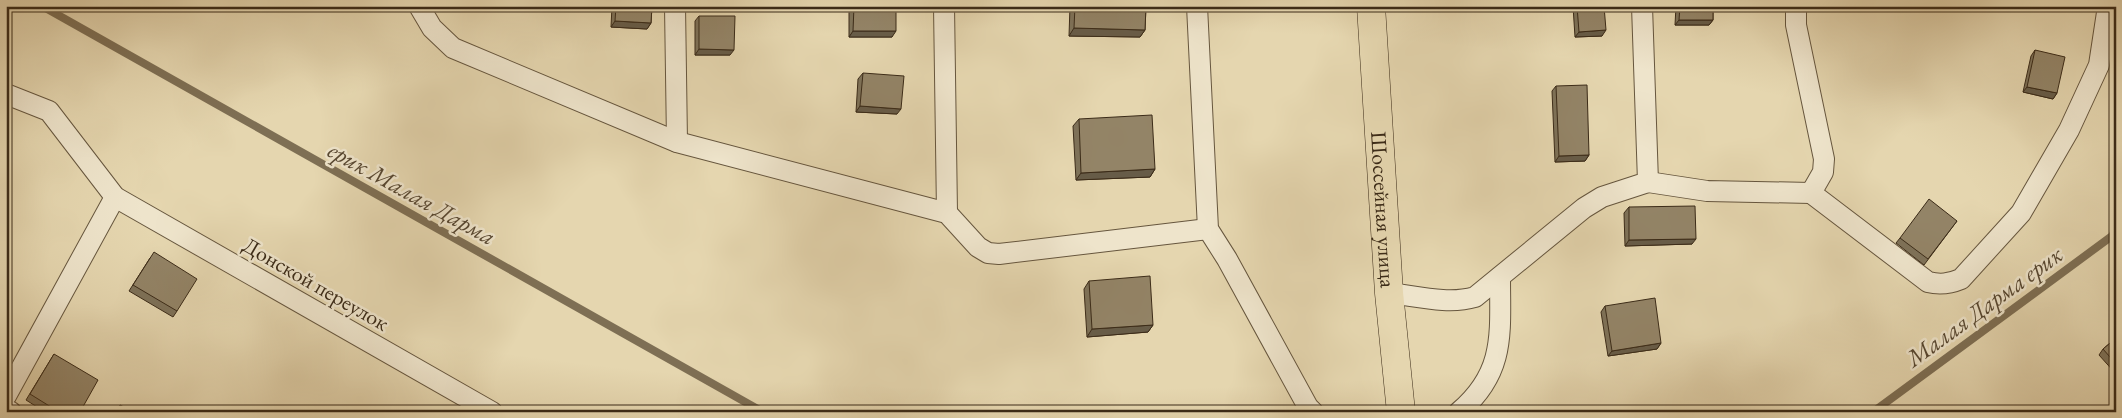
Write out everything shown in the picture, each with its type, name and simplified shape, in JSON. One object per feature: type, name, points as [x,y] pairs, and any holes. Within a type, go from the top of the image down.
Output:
[{"type":"main road","name":"Шоссейная улица","points":[[1371,6],[1389,293],[1401,412]]},
{"type":"street","points":[[419,6],[432,28],[453,48],[677,142],[947,214],[978,247],[988,253],[999,254],[1208,229]]},
{"type":"street","points":[[675,6],[677,142]]},
{"type":"street","points":[[944,6],[947,214]]},
{"type":"street","points":[[1197,6],[1208,229],[1227,259],[1308,407],[1313,412]]},
{"type":"street","points":[[1642,6],[1648,182]]},
{"type":"street","points":[[1796,6],[1796,24],[1824,159],[1823,172],[1811,193]]},
{"type":"street","points":[[2099,65],[2108,6]]},
{"type":"street","points":[[1389,293],[1463,300],[1475,297],[1584,208],[1602,197],[1648,182],[1707,191],[1811,193],[1928,282],[1950,284],[1970,272],[2022,213],[2069,130],[2099,65],[2116,40]]},
{"type":"street","points":[[6,94],[49,111],[115,196],[6,396]]},
{"type":"street","name":"Донской переулок","points":[[115,196],[492,412]]},
{"type":"street","points":[[1459,412],[1486,382],[1500,342],[1500,277]]},
{"type":"street","points":[[6,409],[11,412]]},
{"type":"building","points":[[616,6],[652,6],[651,23],[615,21]]},
{"type":"building","points":[[854,6],[896,6],[896,31],[853,31]]},
{"type":"building","points":[[1075,6],[1146,6],[1145,30],[1074,28]]},
{"type":"building","points":[[1577,6],[1604,6],[1606,30],[1579,32]]},
{"type":"building","points":[[1680,6],[1713,6],[1713,20],[1679,20]]},
{"type":"building","points":[[699,16],[735,16],[734,50],[699,49]]},
{"type":"building","points":[[2035,50],[2065,57],[2057,93],[2027,87]]},
{"type":"building","points":[[863,73],[904,76],[901,109],[860,106]]},
{"type":"building","points":[[1587,85],[1589,155],[1559,156],[1556,86]]},
{"type":"building","points":[[1152,115],[1155,169],[1081,173],[1079,119]]},
{"type":"building","points":[[1929,199],[1957,221],[1928,259],[1900,238]]},
{"type":"building","points":[[1695,206],[1696,239],[1629,240],[1629,207]]},
{"type":"building","points":[[154,252],[197,279],[177,311],[133,285]]},
{"type":"building","points":[[1150,276],[1153,325],[1092,329],[1089,281]]},
{"type":"building","points":[[1655,298],[1661,343],[1612,351],[1605,306]]},
{"type":"building","points":[[2116,338],[2116,364],[2103,349]]},
{"type":"building","points":[[54,354],[98,380],[80,412],[59,412],[30,394]]},
{"type":"building","points":[[120,405],[134,412],[117,412]]},
{"type":"waterway","name":"ерик Малая Дарма","points":[[42,6],[763,412]]},
{"type":"waterway","name":"Малая Дарма ерик","points":[[1873,412],[2112,236],[2116,229]]}]
